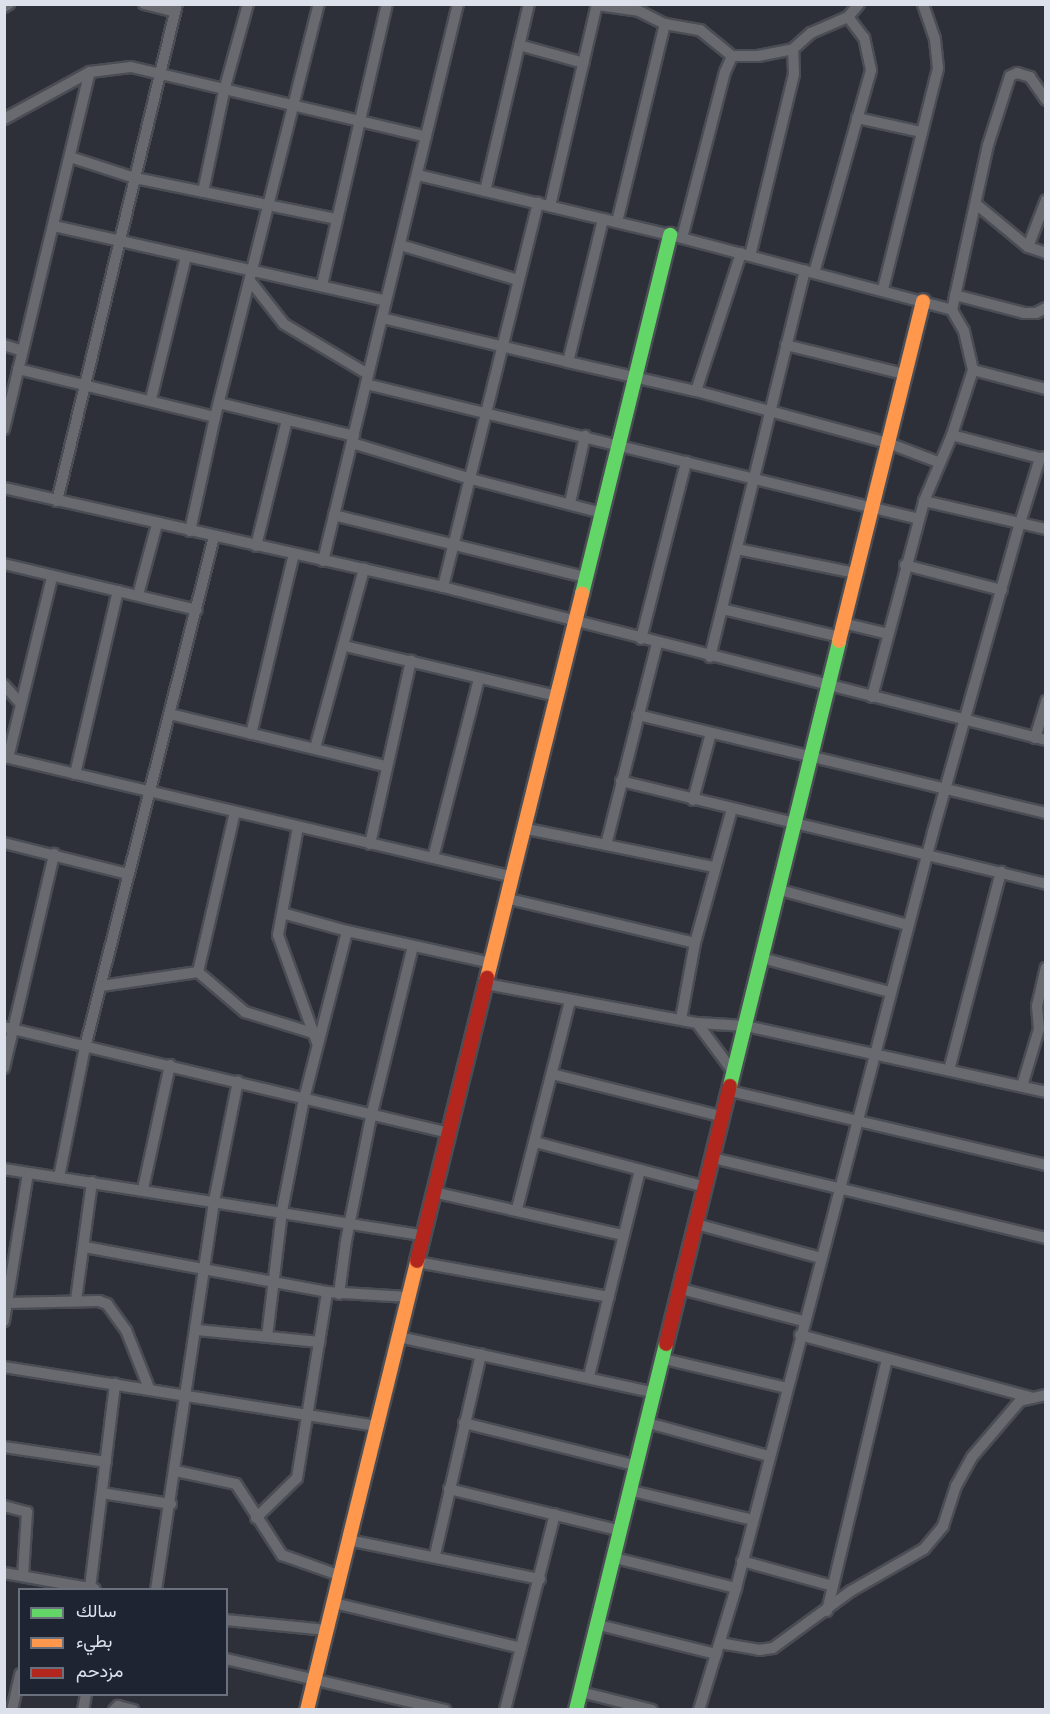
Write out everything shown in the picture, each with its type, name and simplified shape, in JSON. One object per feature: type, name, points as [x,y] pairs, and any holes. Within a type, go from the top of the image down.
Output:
[{"type":"street","points":[[4,8],[9,4]]},
{"type":"street","points":[[57,501],[176,8],[144,4]]},
{"type":"street","points":[[203,192],[225,87],[248,8],[257,4]]},
{"type":"street","points":[[190,531],[215,417],[319,4]]},
{"type":"street","points":[[322,285],[358,121],[387,4]]},
{"type":"street","points":[[323,561],[458,4]]},
{"type":"street","points":[[485,191],[528,4]]},
{"type":"street","points":[[550,206],[597,5],[639,11],[665,24],[700,30],[732,56],[758,56],[794,49],[811,33],[848,17],[859,4]]},
{"type":"street","points":[[882,289],[939,57],[923,4]]},
{"type":"street","points":[[710,657],[786,345],[871,70],[870,52],[848,17]]},
{"type":"street","points":[[617,222],[665,24]]},
{"type":"street","points":[[519,45],[584,63]]},
{"type":"street","points":[[696,391],[745,255],[794,74],[794,49]]},
{"type":"street","points":[[307,1710],[433,1192],[527,829],[585,577],[636,375],[724,72],[732,56]]},
{"type":"street","points":[[4,119],[90,72],[130,67],[225,87],[426,137]]},
{"type":"street","points":[[4,429],[90,72]]},
{"type":"street","points":[[872,697],[905,565],[924,501],[938,462],[952,435],[973,370],[964,331],[952,310],[988,144],[1010,76],[1017,73],[1030,77],[1046,100]]},
{"type":"street","points":[[857,118],[921,132]]},
{"type":"street","points":[[70,157],[135,178],[336,219]]},
{"type":"street","points":[[418,175],[676,236],[882,289],[952,310]]},
{"type":"street","points":[[1028,247],[1046,200]]},
{"type":"street","points":[[442,587],[456,544],[538,203]]},
{"type":"street","points":[[976,204],[1028,247],[1046,253]]},
{"type":"street","points":[[568,362],[603,219]]},
{"type":"street","points":[[54,226],[186,256],[252,277],[322,285],[386,301]]},
{"type":"street","points":[[400,245],[518,280]]},
{"type":"street","points":[[151,399],[186,256]]},
{"type":"street","points":[[252,277],[284,324],[367,379],[486,412],[919,519]]},
{"type":"street","points":[[955,295],[1024,313],[1036,313],[1046,308]]},
{"type":"street","points":[[576,1710],[599,1625],[705,1187],[813,757],[855,573],[923,301]]},
{"type":"street","points":[[382,318],[503,348],[636,375],[888,443],[938,462]]},
{"type":"street","points":[[4,345],[22,351]]},
{"type":"street","points":[[786,345],[904,374]]},
{"type":"street","points":[[18,369],[151,399],[215,417]]},
{"type":"street","points":[[973,370],[1046,388]]},
{"type":"street","points":[[219,403],[353,439],[471,479],[602,513]]},
{"type":"street","points":[[256,546],[287,420]]},
{"type":"street","points":[[699,1710],[742,1562],[908,925],[968,721],[1020,523],[1043,458],[952,435]]},
{"type":"street","points":[[570,503],[585,436]]},
{"type":"street","points":[[641,639],[686,462]]},
{"type":"street","points":[[4,488],[442,587],[710,657],[1040,739],[1046,700]]},
{"type":"street","points":[[924,501],[1046,529]]},
{"type":"street","points":[[334,515],[585,577]]},
{"type":"street","points":[[138,595],[157,524]]},
{"type":"street","points":[[59,1177],[85,1047],[214,537]]},
{"type":"street","points":[[737,549],[855,573]]},
{"type":"street","points":[[251,734],[294,554]]},
{"type":"street","points":[[4,564],[197,610]]},
{"type":"street","points":[[905,565],[1002,590]]},
{"type":"street","points":[[315,748],[345,646],[364,569]]},
{"type":"street","points":[[52,577],[6,758],[514,878]]},
{"type":"street","points":[[75,774],[118,591]]},
{"type":"street","points":[[722,609],[840,638]]},
{"type":"street","points":[[843,623],[888,634]]},
{"type":"street","points":[[606,844],[657,643]]},
{"type":"street","points":[[345,646],[557,696]]},
{"type":"street","points":[[370,844],[385,766],[411,661]]},
{"type":"street","points":[[433,858],[479,679]]},
{"type":"street","points":[[4,685],[21,704]]},
{"type":"street","points":[[170,714],[385,766]]},
{"type":"street","points":[[638,715],[1046,813]]},
{"type":"street","points":[[693,800],[711,733]]},
{"type":"street","points":[[621,781],[1046,884]]},
{"type":"street","points":[[681,1019],[714,867],[732,809]]},
{"type":"street","points":[[198,972],[235,812]]},
{"type":"street","points":[[298,827],[282,912],[280,949],[315,1038]]},
{"type":"street","points":[[527,829],[714,867]]},
{"type":"street","points":[[4,843],[127,874]]},
{"type":"street","points":[[4,1068],[9,1028],[54,854]]},
{"type":"street","points":[[949,1070],[1001,872]]},
{"type":"street","points":[[780,890],[908,925]]},
{"type":"street","points":[[509,899],[696,943]]},
{"type":"street","points":[[282,912],[347,931],[491,963]]},
{"type":"street","points":[[267,1337],[282,1211],[315,1038],[347,931]]},
{"type":"street","points":[[339,1294],[350,1221],[371,1117],[413,945]]},
{"type":"street","points":[[762,958],[890,992]]},
{"type":"street","points":[[1022,1086],[1042,1021],[1038,1001],[1046,968]]},
{"type":"street","points":[[101,986],[198,972],[245,1012],[315,1038]]},
{"type":"street","points":[[486,984],[697,1023],[746,1026],[1046,1092]]},
{"type":"street","points":[[517,1209],[570,1001]]},
{"type":"street","points":[[697,1023],[734,1073]]},
{"type":"street","points":[[9,1028],[238,1081],[371,1117],[448,1133]]},
{"type":"street","points":[[143,1189],[170,1065]]},
{"type":"street","points":[[552,1074],[724,1117]]},
{"type":"street","points":[[156,1588],[206,1270],[214,1201],[238,1081]]},
{"type":"street","points":[[730,1091],[857,1123],[1046,1165]]},
{"type":"street","points":[[534,1142],[705,1187]]},
{"type":"street","points":[[713,1158],[1045,1238]]},
{"type":"street","points":[[4,1169],[350,1221],[423,1235]]},
{"type":"street","points":[[589,1376],[640,1170]]},
{"type":"street","points":[[4,1321],[10,1241],[28,1173]]},
{"type":"street","points":[[76,1300],[92,1182]]},
{"type":"street","points":[[433,1192],[517,1209],[623,1235]]},
{"type":"street","points":[[696,1224],[821,1258]]},
{"type":"street","points":[[85,1247],[339,1294],[408,1297]]},
{"type":"street","points":[[417,1262],[609,1297]]},
{"type":"street","points":[[681,1289],[803,1321]]},
{"type":"street","points":[[256,1518],[293,1485],[310,1415],[327,1292]]},
{"type":"street","points":[[7,1303],[99,1300],[115,1312],[149,1388]]},
{"type":"street","points":[[197,1330],[319,1342]]},
{"type":"street","points":[[800,1335],[1030,1397],[1046,1395]]},
{"type":"street","points":[[399,1336],[589,1376],[655,1394]]},
{"type":"street","points":[[435,1555],[481,1354]]},
{"type":"street","points":[[664,1359],[787,1388]]},
{"type":"street","points":[[827,1611],[887,1359]]},
{"type":"street","points":[[4,1367],[187,1394],[376,1426]]},
{"type":"street","points":[[93,1588],[115,1384]]},
{"type":"street","points":[[720,1642],[759,1650],[773,1648],[827,1611],[851,1591],[936,1539],[964,1469],[1012,1410],[1030,1397]]},
{"type":"street","points":[[464,1423],[638,1466]]},
{"type":"street","points":[[648,1423],[770,1456]]},
{"type":"street","points":[[4,1447],[106,1462]]},
{"type":"street","points":[[176,1471],[236,1484],[282,1555],[341,1576]]},
{"type":"street","points":[[449,1490],[621,1531]]},
{"type":"street","points":[[632,1491],[753,1520]]},
{"type":"street","points":[[102,1493],[171,1504]]},
{"type":"street","points":[[4,1506],[27,1512],[23,1576]]},
{"type":"street","points":[[506,1710],[555,1514]]},
{"type":"street","points":[[348,1540],[435,1555],[540,1579]]},
{"type":"street","points":[[615,1558],[735,1588]]},
{"type":"street","points":[[742,1562],[833,1586]]},
{"type":"street","points":[[4,1573],[88,1588]]},
{"type":"street","points":[[334,1603],[521,1648]]},
{"type":"street","points":[[228,1620],[327,1630]]},
{"type":"street","points":[[599,1625],[716,1654]]},
{"type":"street","points":[[228,1659],[445,1710]]},
{"type":"street","points":[[10,1703],[18,1680]]},
{"type":"street","points":[[581,1692],[652,1710]]},
{"type":"street","points":[[391,1710],[394,1698]]},
{"type":"street","points":[[114,1710],[117,1706],[133,1710]]},
{"type":"traffic: fast","points":[[582,594],[670,235]]},
{"type":"traffic: fast","points":[[730,1086],[839,641]]},
{"type":"traffic: fast","points":[[576,1710],[666,1344]]},
{"type":"traffic: slow","points":[[839,641],[923,301]]},
{"type":"traffic: slow","points":[[487,978],[582,594]]},
{"type":"traffic: slow","points":[[307,1710],[417,1261]]},
{"type":"traffic: jam","points":[[417,1261],[487,978]]},
{"type":"traffic: jam","points":[[666,1344],[730,1086]]}]
